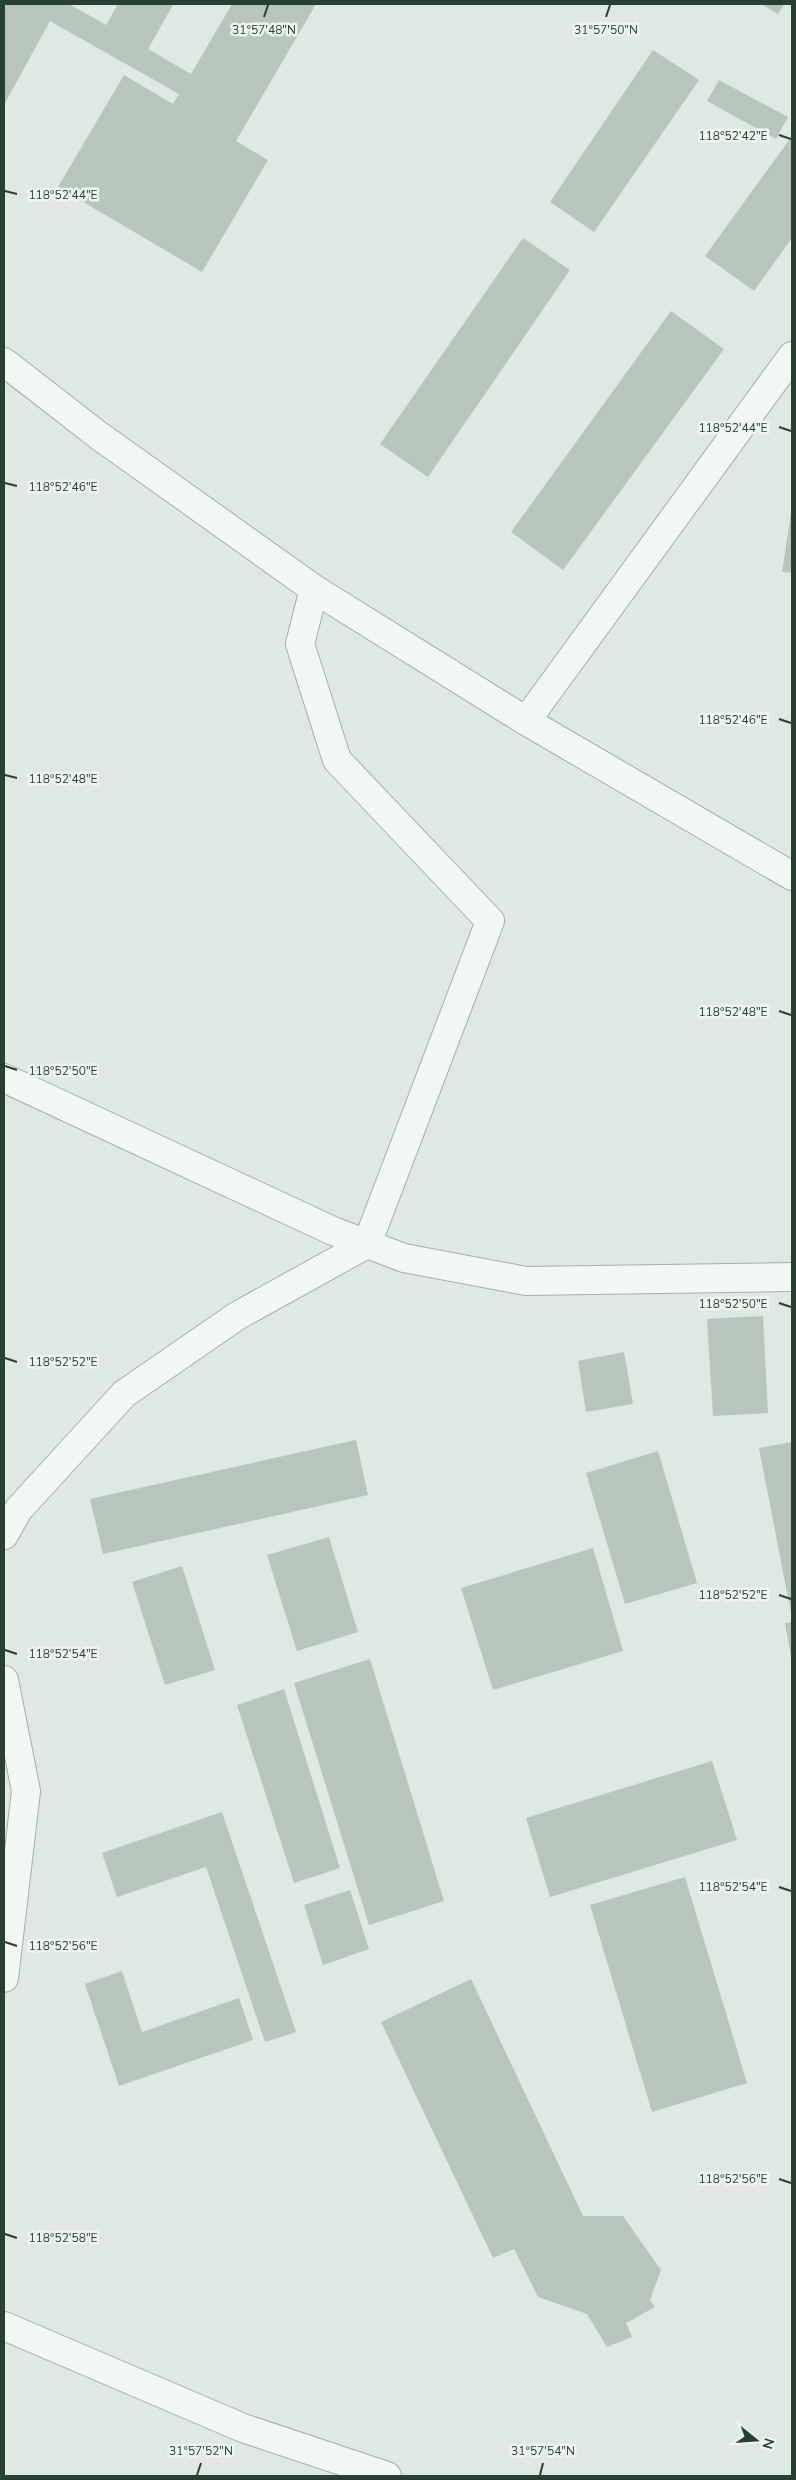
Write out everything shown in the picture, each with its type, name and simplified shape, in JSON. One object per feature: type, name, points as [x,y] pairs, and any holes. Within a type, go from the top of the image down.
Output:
[{"type":"street","points":[[526,721],[792,356]]},
{"type":"street","points":[[4,362],[98,435],[314,589],[526,721],[792,876]]},
{"type":"street","points":[[4,1535],[18,1510],[124,1394],[237,1316],[367,1244],[490,921],[337,760],[300,644],[314,589]]},
{"type":"street","points":[[4,1078],[333,1231],[404,1258],[526,1281],[792,1277]]},
{"type":"street","points":[[4,1680],[26,1791],[4,1978]]},
{"type":"street","points":[[4,2326],[244,2428],[387,2476]]},
{"type":"building","points":[[4,4],[69,4],[106,25],[118,4],[171,4],[173,5],[148,49],[191,74],[232,4],[316,4],[236,141],[268,160],[202,272],[58,187],[124,75],[173,104],[179,94],[50,21],[4,105]]},
{"type":"building","points":[[761,4],[784,4],[778,14]]},
{"type":"building","points":[[653,50],[699,80],[594,232],[550,202]]},
{"type":"building","points":[[719,80],[788,117],[776,139],[707,101]]},
{"type":"building","points":[[792,136],[792,238],[754,291],[705,256]]},
{"type":"building","points":[[523,238],[570,270],[428,477],[380,444]]},
{"type":"building","points":[[671,311],[724,349],[563,570],[511,532]]},
{"type":"building","points":[[792,513],[792,573],[782,572]]},
{"type":"building","points":[[763,1316],[768,1413],[713,1416],[707,1319]]},
{"type":"building","points":[[624,1352],[633,1404],[586,1412],[578,1361]]},
{"type":"building","points":[[356,1440],[368,1495],[103,1554],[90,1499]]},
{"type":"building","points":[[792,1442],[792,1613],[791,1613],[759,1448]]},
{"type":"building","points":[[658,1451],[697,1583],[625,1604],[586,1473]]},
{"type":"building","points":[[329,1537],[358,1632],[297,1651],[267,1555]]},
{"type":"building","points":[[593,1548],[623,1651],[493,1690],[461,1588]]},
{"type":"building","points":[[182,1566],[215,1670],[165,1685],[132,1582]]},
{"type":"building","points":[[792,1622],[792,1656],[791,1657],[785,1623]]},
{"type":"building","points":[[370,1659],[444,1901],[369,1925],[294,1683]]},
{"type":"building","points":[[284,1689],[340,1868],[294,1883],[237,1705]]},
{"type":"building","points":[[712,1761],[737,1840],[550,1897],[526,1818]]},
{"type":"building","points":[[222,1812],[296,2032],[265,2042],[206,1867],[117,1897],[102,1853]]},
{"type":"building","points":[[685,1877],[747,2083],[652,2112],[590,1905]]},
{"type":"building","points":[[350,1890],[369,1949],[323,1965],[304,1905]]},
{"type":"building","points":[[122,1971],[142,2032],[239,1998],[253,2040],[119,2086],[85,1984]]},
{"type":"building","points":[[471,1979],[583,2216],[623,2216],[661,2270],[650,2300],[655,2307],[626,2323],[632,2337],[607,2347],[587,2314],[538,2297],[514,2249],[493,2258],[381,2022]]}]
